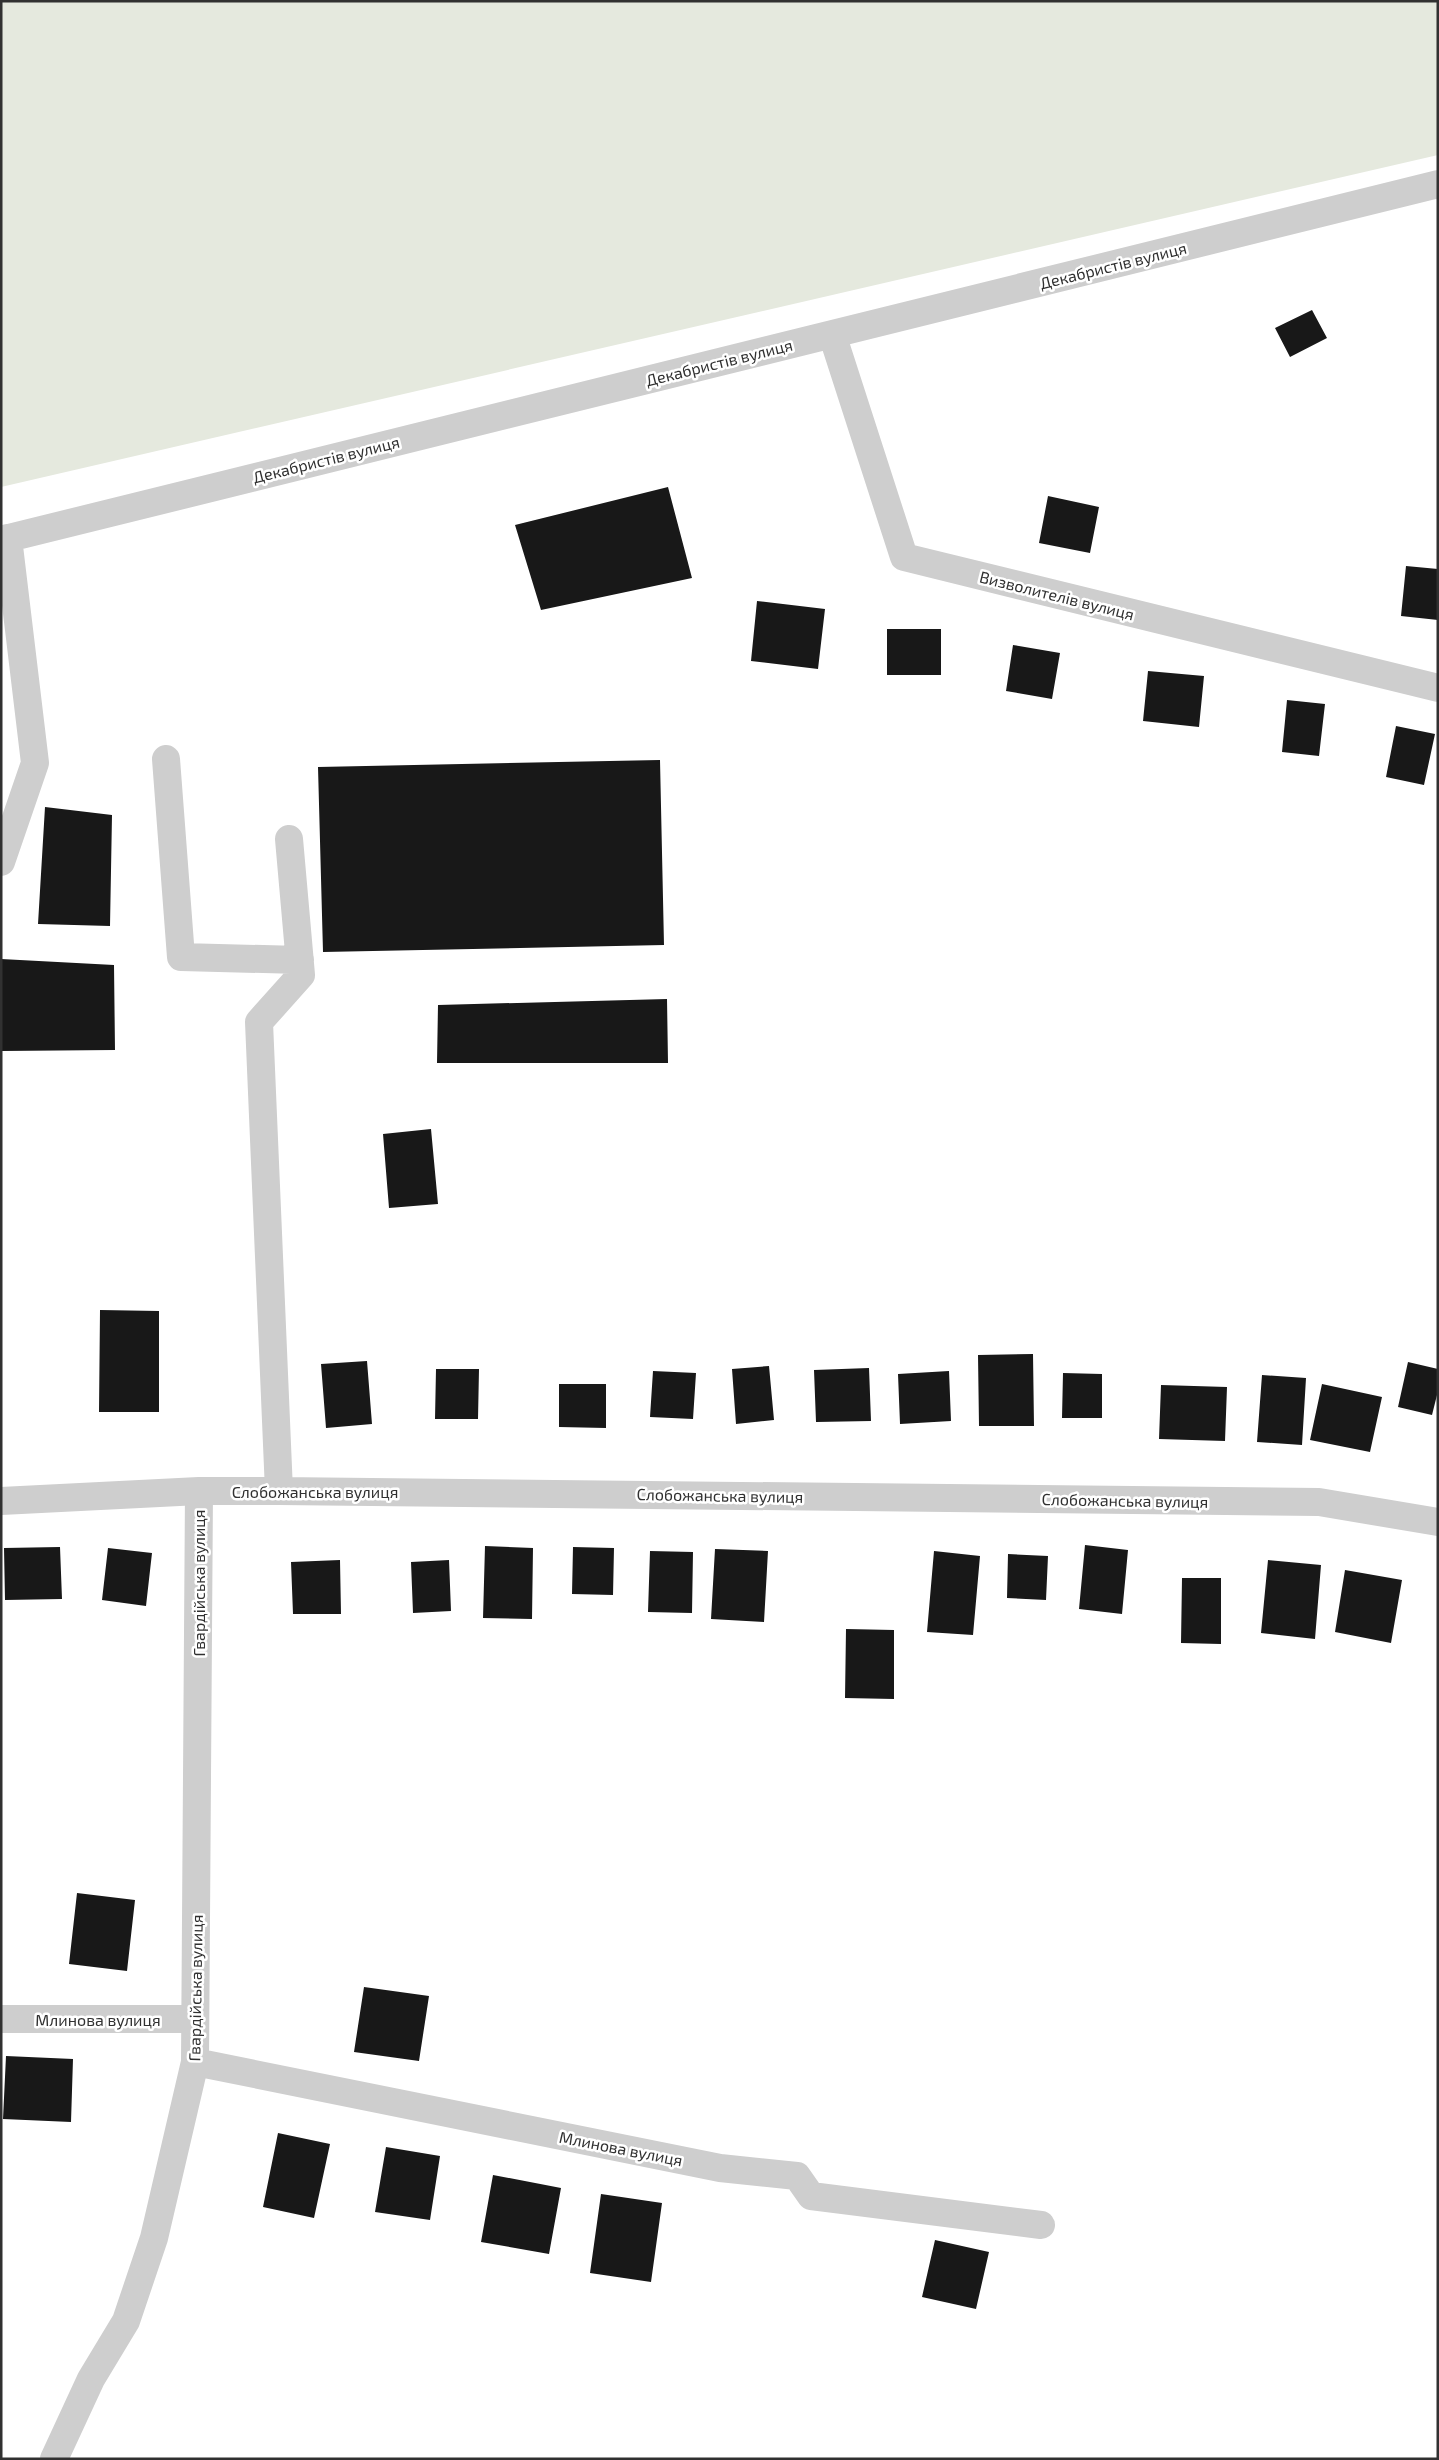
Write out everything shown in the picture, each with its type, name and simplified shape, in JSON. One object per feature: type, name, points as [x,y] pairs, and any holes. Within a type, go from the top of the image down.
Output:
[{"type":"street","name":"Декабристів вулиця","points":[[4,539],[1438,184]]},
{"type":"street","name":"Визволителів вулиця","points":[[832,334],[904,557],[1438,688]]},
{"type":"street","points":[[1,862],[35,763],[4,539]]},
{"type":"street","points":[[166,758],[181,957],[300,960]]},
{"type":"street","points":[[278,1491],[259,1022],[301,975],[288,839]]},
{"type":"street","name":"Слобожанська вулиця","points":[[1,1502],[199,1491],[278,1491],[1319,1502],[1438,1522]]},
{"type":"street","name":"Гвардійська вулиця","points":[[54,2459],[91,2379],[126,2320],[154,2238],[195,2062],[199,1491]]},
{"type":"street","name":"Млинова вулиця","points":[[1,2019],[195,2019]]},
{"type":"street","name":"Млинова вулиця","points":[[195,2062],[720,2168],[797,2176],[811,2196],[1041,2224]]},
{"type":"shaded area","points":[[1,1],[1438,1],[1438,155],[1,487]]},
{"type":"building","points":[[1312,310],[1327,338],[1290,357],[1275,328]]},
{"type":"building","points":[[668,487],[692,578],[541,610],[515,525]]},
{"type":"building","points":[[1048,496],[1099,507],[1090,553],[1039,543]]},
{"type":"building","points":[[1406,566],[1438,569],[1438,620],[1401,616]]},
{"type":"building","points":[[757,601],[825,609],[818,669],[751,661]]},
{"type":"building","points":[[887,629],[941,629],[941,675],[887,675]]},
{"type":"building","points":[[1013,645],[1060,653],[1052,699],[1006,691]]},
{"type":"building","points":[[1148,671],[1204,676],[1199,727],[1143,721]]},
{"type":"building","points":[[1287,700],[1325,704],[1319,756],[1282,752]]},
{"type":"building","points":[[1396,726],[1435,734],[1424,785],[1386,777]]},
{"type":"building","points":[[660,760],[664,945],[323,952],[318,767]]},
{"type":"building","points":[[45,807],[112,815],[110,926],[38,924]]},
{"type":"building","points":[[1,959],[114,965],[115,1050],[1,1051]]},
{"type":"building","points":[[667,999],[668,1063],[437,1063],[438,1005]]},
{"type":"building","points":[[431,1129],[438,1204],[389,1208],[383,1134]]},
{"type":"building","points":[[100,1310],[159,1311],[159,1412],[99,1412]]},
{"type":"building","points":[[1033,1354],[1034,1426],[979,1426],[978,1355]]},
{"type":"building","points":[[367,1361],[372,1424],[326,1428],[321,1364]]},
{"type":"building","points":[[1408,1362],[1438,1369],[1438,1391],[1432,1415],[1398,1407]]},
{"type":"building","points":[[769,1366],[774,1420],[736,1424],[732,1369]]},
{"type":"building","points":[[869,1368],[871,1421],[816,1422],[814,1370]]},
{"type":"building","points":[[436,1369],[479,1369],[478,1419],[435,1419]]},
{"type":"building","points":[[653,1371],[696,1373],[693,1419],[650,1417]]},
{"type":"building","points":[[949,1371],[951,1421],[900,1424],[898,1374]]},
{"type":"building","points":[[1063,1373],[1102,1374],[1102,1418],[1062,1418]]},
{"type":"building","points":[[1262,1375],[1306,1378],[1302,1445],[1257,1442]]},
{"type":"building","points":[[559,1384],[606,1384],[606,1428],[559,1427]]},
{"type":"building","points":[[1322,1384],[1382,1397],[1370,1452],[1310,1440]]},
{"type":"building","points":[[1161,1385],[1227,1387],[1225,1441],[1159,1439]]},
{"type":"building","points":[[1085,1545],[1128,1550],[1122,1614],[1079,1609]]},
{"type":"building","points":[[485,1546],[533,1548],[532,1619],[483,1618]]},
{"type":"building","points":[[60,1547],[62,1599],[5,1600],[4,1548]]},
{"type":"building","points":[[573,1547],[614,1548],[613,1595],[572,1594]]},
{"type":"building","points":[[108,1548],[152,1553],[146,1606],[102,1600]]},
{"type":"building","points":[[715,1549],[768,1551],[764,1622],[711,1619]]},
{"type":"building","points":[[650,1551],[693,1552],[692,1613],[648,1612]]},
{"type":"building","points":[[934,1551],[980,1556],[973,1635],[927,1632]]},
{"type":"building","points":[[1008,1554],[1048,1556],[1046,1600],[1007,1598]]},
{"type":"building","points":[[340,1560],[341,1614],[293,1614],[291,1562]]},
{"type":"building","points":[[449,1560],[451,1611],[413,1613],[411,1562]]},
{"type":"building","points":[[1268,1560],[1321,1565],[1315,1639],[1261,1633]]},
{"type":"building","points":[[1345,1570],[1402,1580],[1391,1643],[1335,1632]]},
{"type":"building","points":[[1182,1578],[1221,1578],[1221,1644],[1181,1643]]},
{"type":"building","points":[[846,1629],[894,1630],[894,1699],[845,1698]]},
{"type":"building","points":[[77,1893],[135,1900],[127,1971],[69,1964]]},
{"type":"building","points":[[364,1987],[429,1996],[419,2061],[354,2052]]},
{"type":"building","points":[[6,2056],[73,2059],[71,2122],[3,2119]]},
{"type":"building","points":[[278,2133],[330,2144],[314,2218],[263,2207]]},
{"type":"building","points":[[386,2147],[440,2156],[430,2220],[375,2212]]},
{"type":"building","points":[[493,2175],[561,2188],[549,2254],[481,2242]]},
{"type":"building","points":[[601,2194],[662,2203],[651,2282],[590,2273]]},
{"type":"building","points":[[935,2240],[989,2252],[976,2309],[922,2297]]}]
